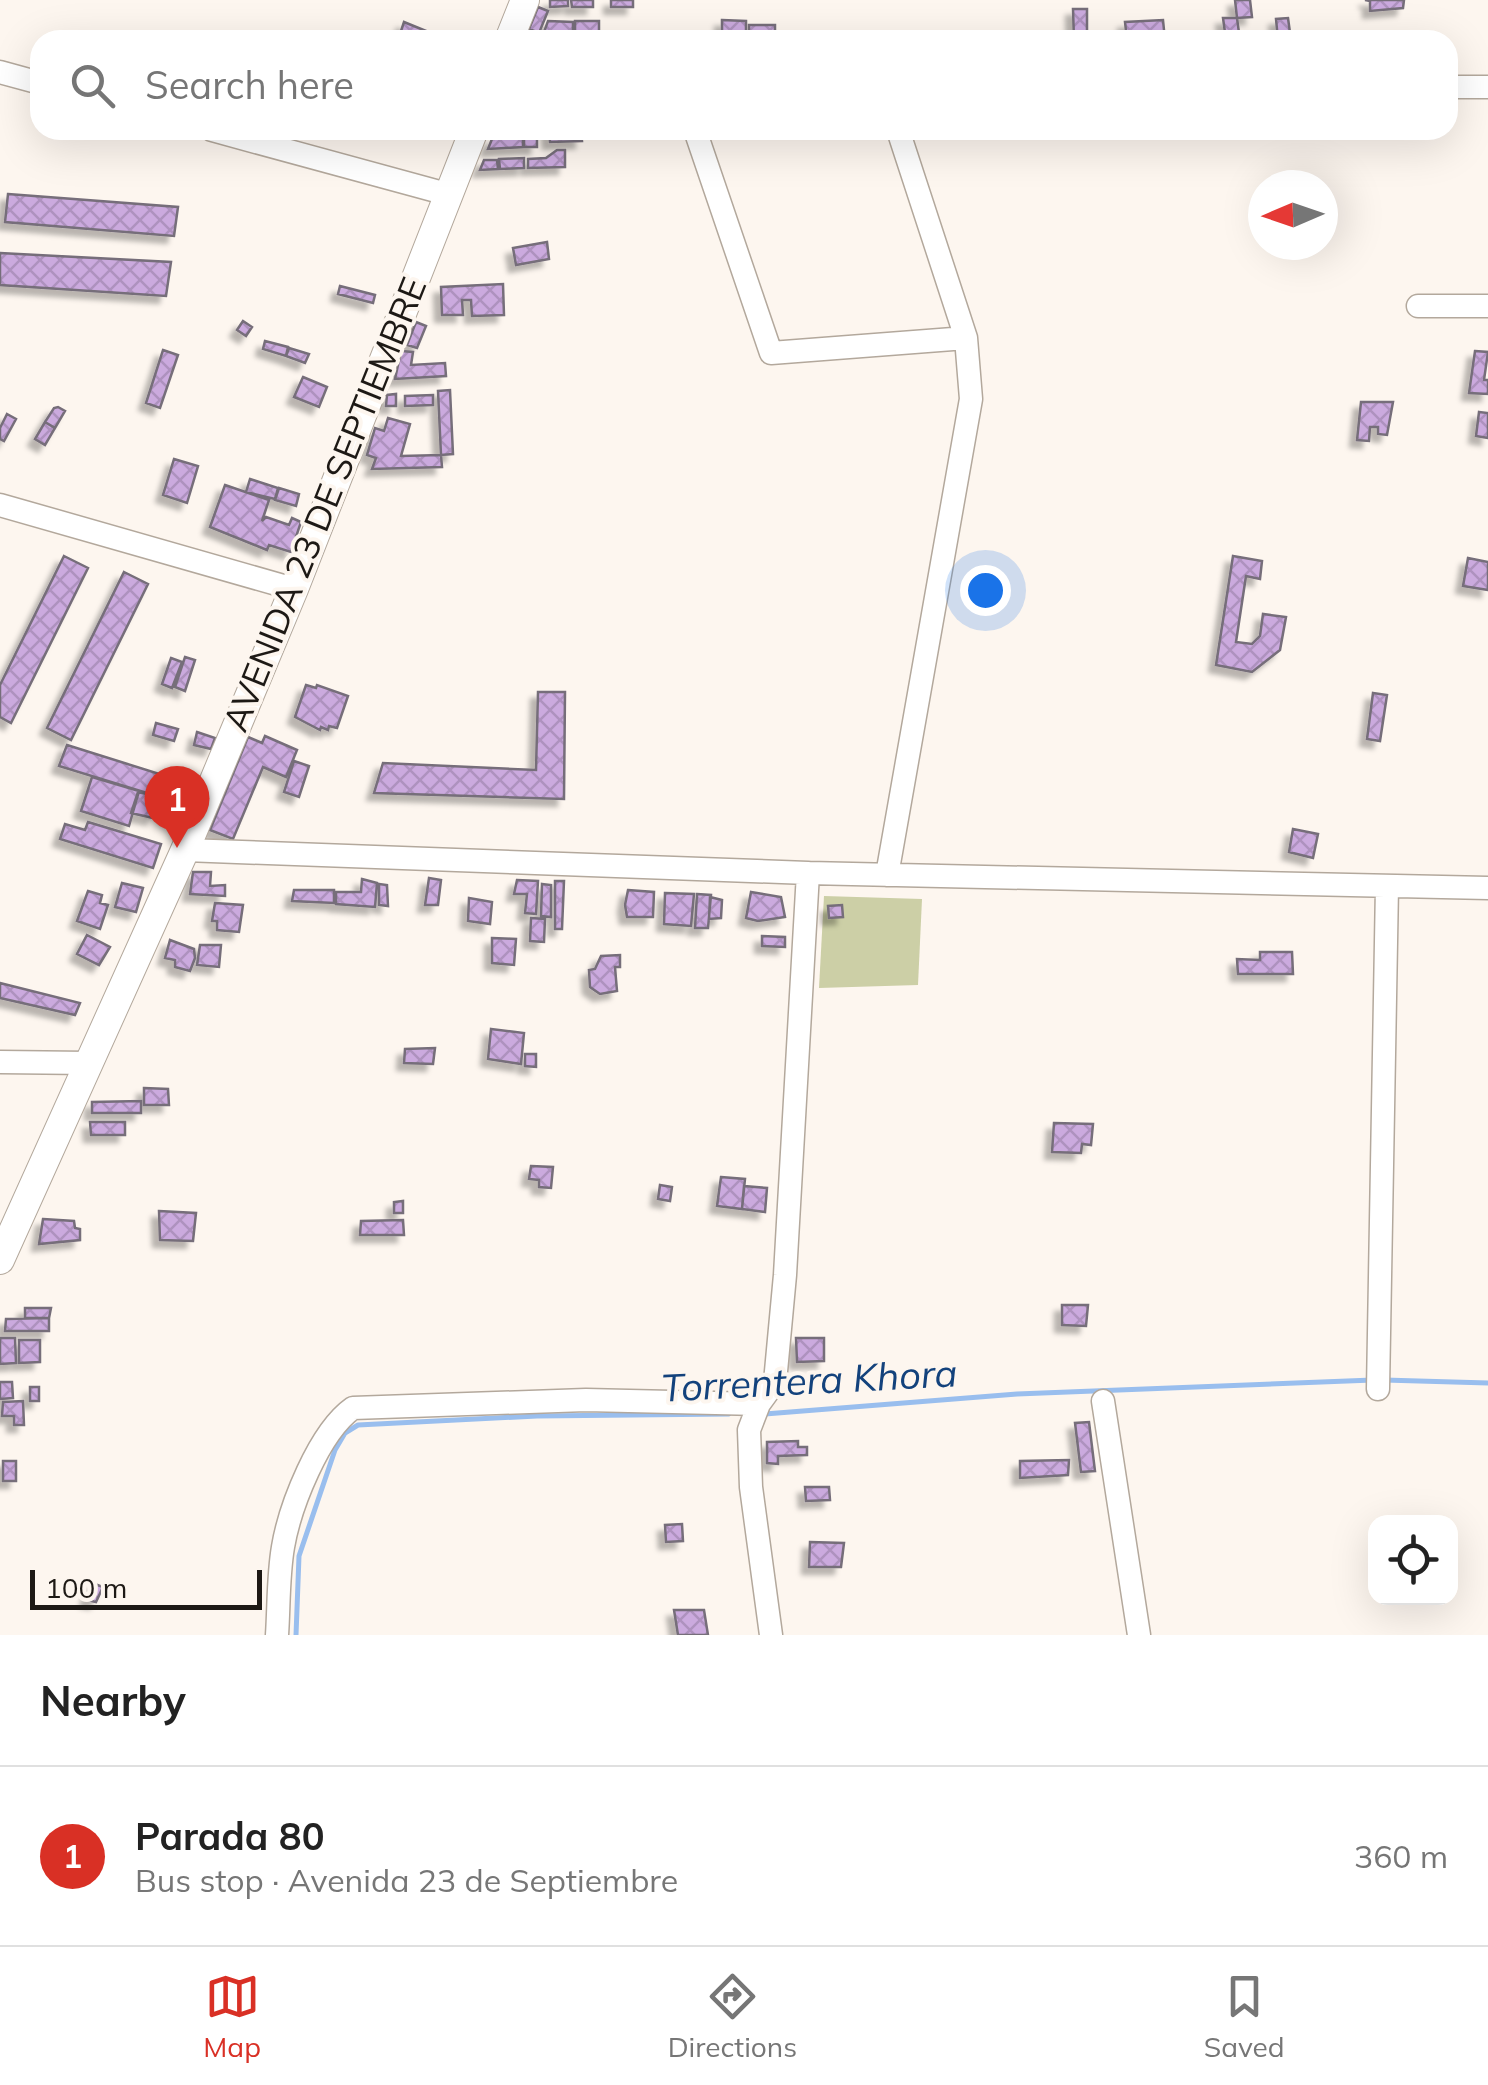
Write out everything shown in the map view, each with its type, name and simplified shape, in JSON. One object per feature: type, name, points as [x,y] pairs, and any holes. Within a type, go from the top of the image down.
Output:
[{"type":"main road","points":[[514,30],[525,0]]},
{"type":"main road","name":"AVENIDA 23 DE SEPTIEMBRE","points":[[0,1260],[185,850],[294,589],[470,140]]},
{"type":"street","points":[[0,72],[30,80]]},
{"type":"street","points":[[1458,87],[1488,87]]},
{"type":"street","points":[[249,140],[447,194]]},
{"type":"street","points":[[699,140],[772,354],[966,338]]},
{"type":"street","points":[[887,875],[972,399],[966,338],[901,140]]},
{"type":"street","points":[[1418,306],[1488,306]]},
{"type":"street","points":[[0,505],[294,589]]},
{"type":"street","points":[[185,850],[808,873],[1488,888]]},
{"type":"street","points":[[772,1635],[750,1488],[749,1430],[759,1404],[776,1382],[808,873]]},
{"type":"street","points":[[1378,1389],[1387,886]]},
{"type":"street","points":[[0,1062],[89,1063]]},
{"type":"street","points":[[276,1635],[283,1547],[296,1504],[337,1420],[353,1408],[586,1400],[759,1404]]},
{"type":"street","points":[[1103,1401],[1139,1635]]},
{"type":"green space","points":[[824,896],[922,899],[918,985],[819,988]]},
{"type":"building","points":[[550,0],[568,0],[568,6],[550,7]]},
{"type":"building","points":[[571,0],[593,0],[593,7],[572,7]]},
{"type":"building","points":[[611,0],[633,0],[633,7],[611,7]]},
{"type":"building","points":[[1235,0],[1250,0],[1252,17],[1237,18]]},
{"type":"building","points":[[1365,0],[1404,0],[1403,8],[1370,11],[1370,1]]},
{"type":"building","points":[[538,7],[548,11],[540,30],[529,29]]},
{"type":"building","points":[[1073,9],[1087,9],[1087,30],[1074,30]]},
{"type":"building","points":[[1223,18],[1237,18],[1239,30],[1225,30]]},
{"type":"building","points":[[1288,18],[1290,30],[1277,30],[1276,19]]},
{"type":"building","points":[[722,20],[746,21],[746,30],[722,30]]},
{"type":"building","points":[[1163,20],[1164,30],[1126,30],[1125,22]]},
{"type":"building","points":[[548,21],[573,22],[573,30],[545,30]]},
{"type":"building","points":[[575,21],[599,21],[599,30],[575,30]]},
{"type":"building","points":[[404,22],[424,30],[401,30]]},
{"type":"building","points":[[749,25],[775,25],[775,30],[749,30]]},
{"type":"building","points":[[492,140],[523,140],[523,147],[488,149]]},
{"type":"building","points":[[524,140],[537,140],[537,147],[524,147]]},
{"type":"building","points":[[557,150],[565,150],[565,167],[528,168],[528,159],[546,158]]},
{"type":"building","points":[[524,158],[524,168],[500,169],[499,159]]},
{"type":"building","points":[[484,160],[497,160],[498,169],[480,170]]},
{"type":"building","points":[[8,194],[178,207],[174,236],[5,222]]},
{"type":"building","points":[[547,242],[549,259],[516,265],[513,248]]},
{"type":"building","points":[[0,253],[171,262],[166,296],[0,285]]},
{"type":"building","points":[[503,284],[504,315],[472,316],[471,300],[462,300],[463,315],[442,315],[441,287]]},
{"type":"building","points":[[340,286],[375,295],[373,303],[338,294]]},
{"type":"building","points":[[243,321],[252,327],[246,336],[237,330]]},
{"type":"building","points":[[416,322],[426,326],[417,348],[407,345]]},
{"type":"building","points":[[265,341],[288,347],[286,356],[263,349]]},
{"type":"building","points":[[289,348],[309,354],[305,363],[286,356]]},
{"type":"building","points":[[163,350],[178,355],[160,408],[146,403]]},
{"type":"building","points":[[401,351],[413,352],[411,365],[445,363],[446,376],[395,379]]},
{"type":"building","points":[[1475,351],[1488,352],[1484,380],[1488,380],[1488,394],[1469,393]]},
{"type":"building","points":[[303,377],[327,387],[319,407],[294,397]]},
{"type":"building","points":[[450,390],[453,454],[441,455],[438,391]]},
{"type":"building","points":[[396,394],[396,406],[386,406],[387,395]]},
{"type":"building","points":[[433,395],[433,405],[405,406],[405,396]]},
{"type":"building","points":[[1361,402],[1393,402],[1387,435],[1378,434],[1378,427],[1370,427],[1369,441],[1357,440]]},
{"type":"building","points":[[58,407],[65,411],[55,428],[45,422]]},
{"type":"building","points":[[1479,412],[1488,413],[1488,438],[1476,436]]},
{"type":"building","points":[[7,414],[16,419],[4,441],[0,439],[0,428]]},
{"type":"building","points":[[388,418],[410,424],[401,456],[441,455],[442,467],[372,469],[376,458],[367,455],[375,428],[384,431]]},
{"type":"building","points":[[45,422],[55,428],[45,445],[35,439]]},
{"type":"building","points":[[174,459],[198,466],[187,503],[163,495]]},
{"type":"building","points":[[250,479],[278,488],[275,499],[246,492]]},
{"type":"building","points":[[225,485],[269,500],[262,521],[266,517],[289,525],[292,518],[301,522],[291,552],[269,545],[267,550],[210,527]]},
{"type":"building","points":[[279,488],[299,494],[296,506],[275,500]]},
{"type":"building","points":[[64,556],[88,568],[11,723],[0,717],[0,685]]},
{"type":"building","points":[[1233,556],[1262,561],[1260,579],[1246,576],[1236,642],[1252,644],[1260,636],[1263,614],[1286,617],[1280,650],[1252,672],[1216,665]]},
{"type":"building","points":[[1468,558],[1488,562],[1488,590],[1463,586]]},
{"type":"building","points":[[124,572],[148,584],[71,740],[47,728]]},
{"type":"building","points":[[185,657],[195,660],[185,691],[175,687]]},
{"type":"building","points":[[171,658],[182,662],[172,688],[162,684]]},
{"type":"building","points":[[306,685],[348,696],[337,728],[320,730],[295,717]]},
{"type":"building","points":[[538,692],[565,692],[564,799],[374,793],[383,763],[536,770]]},
{"type":"building","points":[[1373,693],[1387,695],[1380,741],[1367,739]]},
{"type":"building","points":[[156,723],[178,729],[174,741],[153,735]]},
{"type":"building","points":[[197,732],[215,738],[211,749],[194,745]]},
{"type":"building","points":[[265,736],[297,750],[286,777],[263,767],[233,839],[210,830],[248,737],[262,743]]},
{"type":"building","points":[[67,745],[166,776],[160,797],[59,766]]},
{"type":"building","points":[[294,761],[309,766],[299,797],[284,792]]},
{"type":"building","points":[[92,777],[139,791],[129,826],[81,811]]},
{"type":"building","points":[[138,792],[164,798],[153,818],[131,813]]},
{"type":"building","points":[[88,822],[161,844],[153,868],[60,839],[65,824],[85,830]]},
{"type":"building","points":[[1293,829],[1318,834],[1313,858],[1289,852]]},
{"type":"building","points":[[193,872],[211,872],[210,886],[225,885],[225,896],[190,894]]},
{"type":"building","points":[[429,878],[441,880],[438,905],[425,905]]},
{"type":"building","points":[[362,879],[377,883],[375,907],[336,904],[336,892],[361,892]]},
{"type":"building","points":[[517,880],[538,881],[536,914],[525,913],[527,894],[514,894]]},
{"type":"building","points":[[555,881],[564,881],[562,929],[555,929]]},
{"type":"building","points":[[122,883],[143,888],[136,912],[115,907]]},
{"type":"building","points":[[379,884],[387,885],[388,906],[379,905]]},
{"type":"building","points":[[542,884],[551,885],[551,917],[541,916]]},
{"type":"building","points":[[294,890],[334,890],[334,903],[292,901]]},
{"type":"building","points":[[628,890],[654,892],[653,917],[627,917]]},
{"type":"building","points":[[88,891],[102,895],[100,903],[108,905],[100,929],[77,921]]},
{"type":"building","points":[[751,892],[781,897],[785,917],[758,921],[746,918]]},
{"type":"building","points":[[665,893],[694,894],[691,926],[664,924]]},
{"type":"building","points":[[697,894],[711,895],[708,928],[695,928]]},
{"type":"building","points":[[710,897],[722,900],[721,918],[709,919]]},
{"type":"building","points":[[469,898],[492,902],[490,924],[468,921]]},
{"type":"building","points":[[215,903],[243,905],[239,932],[217,930],[217,921],[212,921]]},
{"type":"building","points":[[842,905],[843,917],[829,918],[828,906]]},
{"type":"building","points":[[531,918],[545,919],[544,942],[530,941]]},
{"type":"building","points":[[87,935],[110,947],[99,965],[77,954]]},
{"type":"building","points":[[762,936],[785,937],[785,947],[762,946]]},
{"type":"building","points":[[492,938],[516,939],[514,965],[492,963]]},
{"type":"building","points":[[170,940],[194,949],[190,971],[175,967],[175,960],[165,958]]},
{"type":"building","points":[[200,945],[221,945],[219,967],[197,965]]},
{"type":"building","points":[[1260,952],[1292,952],[1293,974],[1238,974],[1237,959],[1260,960]]},
{"type":"building","points":[[620,955],[620,967],[615,967],[617,991],[600,994],[590,987],[589,970],[595,969],[601,956]]},
{"type":"building","points":[[0,983],[80,1003],[75,1015],[0,998]]},
{"type":"building","points":[[491,1029],[524,1033],[521,1064],[488,1059]]},
{"type":"building","points":[[435,1048],[433,1064],[404,1063],[405,1049]]},
{"type":"building","points":[[525,1054],[536,1054],[536,1067],[525,1066]]},
{"type":"building","points":[[144,1088],[168,1089],[169,1105],[144,1105]]},
{"type":"building","points":[[141,1101],[141,1113],[92,1113],[92,1102]]},
{"type":"building","points":[[90,1122],[125,1122],[125,1135],[91,1135]]},
{"type":"building","points":[[1054,1123],[1093,1124],[1091,1145],[1082,1144],[1081,1153],[1052,1152]]},
{"type":"building","points":[[531,1166],[553,1167],[551,1188],[539,1187],[539,1180],[529,1179]]},
{"type":"building","points":[[721,1177],[745,1179],[742,1209],[717,1206]]},
{"type":"building","points":[[660,1185],[672,1187],[670,1201],[658,1199]]},
{"type":"building","points":[[744,1186],[767,1188],[765,1212],[742,1209]]},
{"type":"building","points":[[403,1201],[403,1213],[394,1213],[394,1202]]},
{"type":"building","points":[[159,1211],[196,1213],[193,1241],[160,1240]]},
{"type":"building","points":[[43,1219],[74,1221],[75,1228],[80,1229],[80,1240],[39,1244]]},
{"type":"building","points":[[403,1220],[404,1235],[360,1235],[361,1221]]},
{"type":"building","points":[[1062,1305],[1088,1305],[1086,1326],[1062,1325]]},
{"type":"building","points":[[25,1308],[51,1308],[49,1318],[25,1318]]},
{"type":"building","points":[[49,1318],[49,1331],[5,1331],[6,1319]]},
{"type":"building","points":[[0,1338],[15,1338],[16,1363],[0,1364]]},
{"type":"building","points":[[796,1338],[824,1338],[824,1361],[797,1362]]},
{"type":"building","points":[[19,1340],[40,1340],[40,1362],[19,1363]]},
{"type":"building","points":[[0,1382],[12,1382],[13,1398],[0,1399]]},
{"type":"building","points":[[30,1387],[39,1387],[39,1401],[30,1401]]},
{"type":"building","points":[[23,1401],[24,1425],[14,1425],[14,1416],[2,1416],[3,1402]]},
{"type":"building","points":[[1089,1422],[1095,1471],[1081,1472],[1075,1423]]},
{"type":"building","points":[[798,1441],[798,1447],[807,1447],[807,1455],[778,1456],[778,1464],[767,1463],[767,1442]]},
{"type":"building","points":[[1069,1460],[1068,1475],[1020,1478],[1020,1461]]},
{"type":"building","points":[[3,1461],[16,1461],[16,1481],[3,1481]]},
{"type":"building","points":[[805,1487],[829,1487],[830,1500],[806,1501]]},
{"type":"building","points":[[682,1524],[683,1541],[666,1542],[665,1525]]},
{"type":"building","points":[[810,1542],[844,1543],[841,1567],[809,1567]]},
{"type":"building","points":[[92,1583],[103,1587],[96,1602],[87,1600]]},
{"type":"building","points":[[674,1610],[704,1610],[708,1635],[678,1635]]},
{"type":"waterway","name":"Torrentera Khora","points":[[765,1414],[1017,1394],[1373,1380]]},
{"type":"waterway","name":"Torrentera Khora","points":[[1384,1380],[1488,1383]]},
{"type":"waterway","name":"Torrentera Khora","points":[[296,1635],[299,1556],[335,1450],[345,1433],[358,1425],[537,1416],[729,1414]]},
{"type":"place","name":"Parada 80","points":[[177,848]]}]
